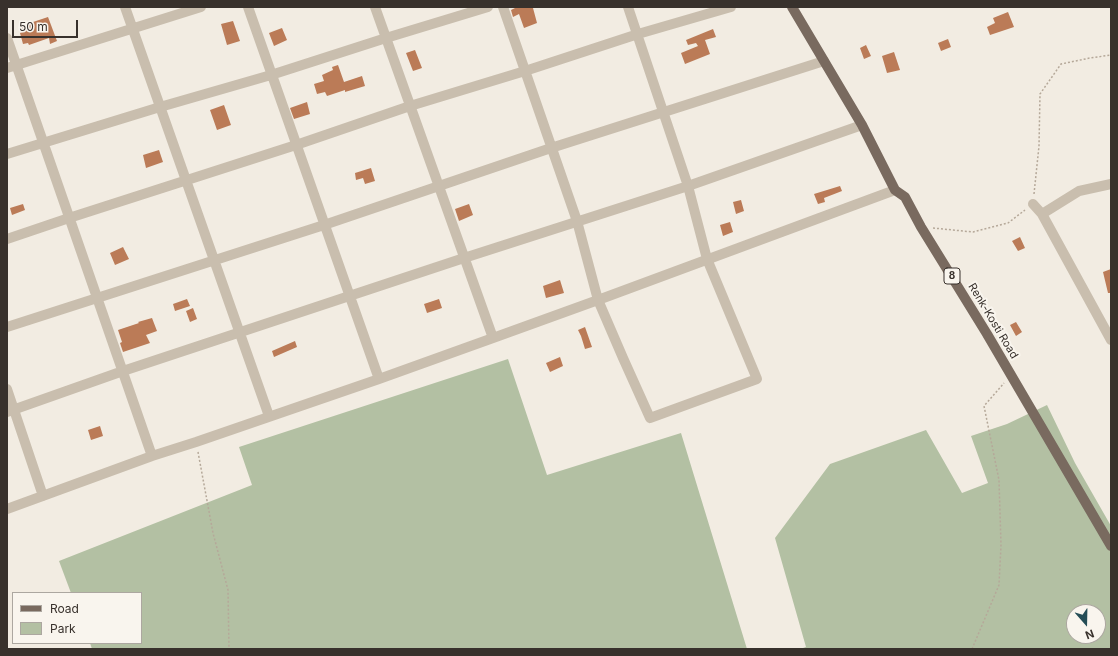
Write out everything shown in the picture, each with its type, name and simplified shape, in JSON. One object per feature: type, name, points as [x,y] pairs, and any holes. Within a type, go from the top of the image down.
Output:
[{"type":"main road","name":"Renk-Kosti Road","points":[[792,7],[862,125],[895,190],[905,197],[921,227],[1010,374],[1111,546]]},
{"type":"street","points":[[125,7],[269,416]]},
{"type":"street","points":[[12,66],[201,7]]},
{"type":"street","points":[[248,7],[379,379]]},
{"type":"street","points":[[375,7],[493,338]]},
{"type":"street","points":[[7,154],[271,75],[488,7]]},
{"type":"street","points":[[503,7],[577,221],[598,300],[650,418],[757,379],[707,259],[688,186],[628,7]]},
{"type":"street","points":[[7,239],[296,145],[410,106],[525,71],[638,34],[731,7]]},
{"type":"street","points":[[7,38],[12,66],[43,142],[152,456]]},
{"type":"street","points":[[7,327],[324,225],[551,148],[824,61]]},
{"type":"street","points":[[10,410],[240,332],[688,186],[862,125]]},
{"type":"street","points":[[1042,214],[1079,191],[1111,184]]},
{"type":"street","points":[[7,509],[152,456],[379,379],[895,190]]},
{"type":"street","points":[[1033,204],[1042,214],[1111,340]]},
{"type":"street","points":[[7,389],[10,410],[43,496]]},
{"type":"path","points":[[921,227],[973,232],[1008,223],[1033,204],[1039,146],[1040,94],[1061,64],[1111,55]]},
{"type":"path","points":[[972,649],[999,585],[999,480],[984,406],[1010,374]]},
{"type":"path","points":[[196,442],[213,533],[228,590],[229,649]]},
{"type":"green space","points":[[508,359],[547,475],[681,433],[747,649],[92,649],[90,644],[142,644],[142,592],[71,592],[59,561],[252,485],[239,447]]},
{"type":"green space","points":[[1047,405],[1075,463],[1111,526],[1111,649],[800,649],[806,647],[775,538],[830,464],[926,430],[962,493],[988,483],[971,436],[1007,424]]},
{"type":"building","points":[[517,7],[536,7],[533,8],[537,23],[524,28],[519,14],[513,17],[511,10]]},
{"type":"building","points":[[1008,12],[1014,27],[990,35],[987,27],[995,23],[993,18]]},
{"type":"building","points":[[48,17],[57,41],[50,44],[49,38],[29,45],[28,43],[23,44],[20,33],[23,32],[21,26]]},
{"type":"building","points":[[233,21],[240,41],[227,45],[221,24]]},
{"type":"building","points":[[282,28],[287,40],[274,46],[269,33]]},
{"type":"building","points":[[713,29],[716,37],[705,40],[710,54],[685,64],[681,53],[698,46],[696,43],[688,45],[686,40]]},
{"type":"building","points":[[948,39],[951,47],[941,51],[938,43]]},
{"type":"building","points":[[866,45],[871,56],[864,59],[860,48]]},
{"type":"building","points":[[415,50],[422,68],[413,71],[406,53]]},
{"type":"building","points":[[894,52],[900,70],[887,73],[882,56]]},
{"type":"building","points":[[338,65],[344,82],[362,76],[365,86],[345,92],[345,90],[327,96],[325,92],[317,94],[314,84],[324,81],[322,75],[333,70],[332,67]]},
{"type":"building","points":[[307,102],[310,114],[294,119],[290,108]]},
{"type":"building","points":[[224,105],[231,125],[217,130],[210,110]]},
{"type":"building","points":[[159,150],[163,162],[146,168],[143,155]]},
{"type":"building","points":[[371,168],[375,181],[365,184],[363,178],[356,180],[355,173]]},
{"type":"building","points":[[840,186],[842,191],[824,198],[825,202],[818,204],[814,194]]},
{"type":"building","points":[[741,200],[744,211],[736,214],[733,202]]},
{"type":"building","points":[[23,204],[25,210],[12,215],[10,208]]},
{"type":"building","points":[[469,204],[473,215],[459,221],[455,209]]},
{"type":"building","points":[[730,222],[733,232],[723,236],[720,225]]},
{"type":"building","points":[[1020,237],[1025,248],[1018,251],[1012,241]]},
{"type":"building","points":[[123,247],[129,259],[115,265],[110,253]]},
{"type":"building","points":[[1111,269],[1111,293],[1108,293],[1103,272]]},
{"type":"building","points":[[560,280],[564,293],[546,298],[543,286]]},
{"type":"building","points":[[187,299],[190,306],[175,311],[173,304]]},
{"type":"building","points":[[439,299],[442,308],[427,313],[424,304]]},
{"type":"building","points":[[193,308],[197,319],[190,322],[186,311]]},
{"type":"building","points":[[152,318],[157,331],[146,335],[150,343],[123,352],[120,343],[122,342],[118,330]]},
{"type":"building","points":[[1016,322],[1022,332],[1016,336],[1010,325]]},
{"type":"building","points":[[585,327],[592,347],[585,349],[578,330]]},
{"type":"building","points":[[295,341],[297,347],[274,357],[272,351]]},
{"type":"building","points":[[560,357],[563,366],[550,372],[546,363]]},
{"type":"building","points":[[100,426],[103,436],[91,440],[88,430]]}]
